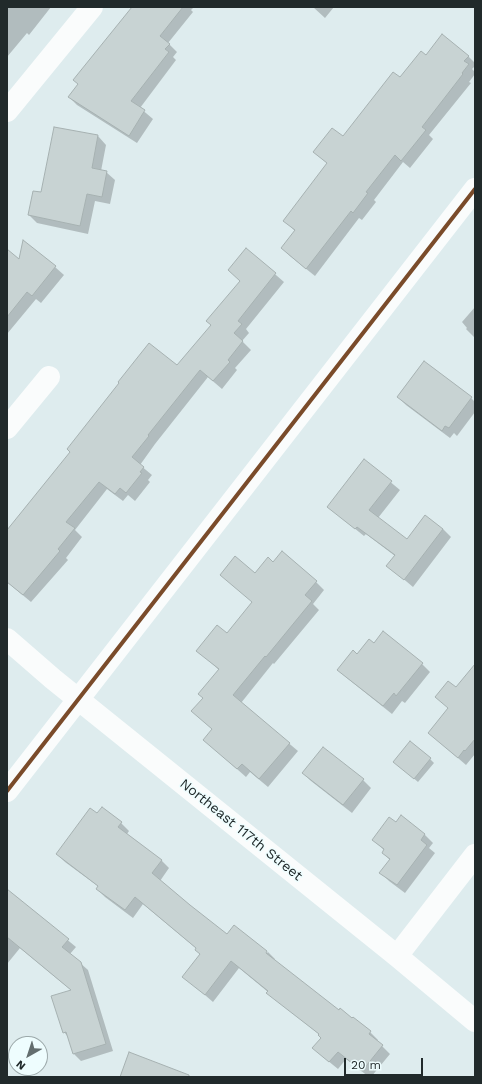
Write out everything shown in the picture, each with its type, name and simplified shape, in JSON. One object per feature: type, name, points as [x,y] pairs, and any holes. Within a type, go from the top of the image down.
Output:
[{"type":"street","points":[[7,111],[92,7]]},
{"type":"street","points":[[7,791],[475,189]]},
{"type":"street","points":[[7,428],[49,377]]},
{"type":"street","name":"Northeast 117th Street","points":[[7,639],[53,679],[397,956],[475,1021]]},
{"type":"street","points":[[397,956],[475,855]]},
{"type":"building","points":[[132,7],[183,7],[160,36],[170,44],[165,49],[169,52],[131,101],[145,110],[129,136],[68,97],[78,84],[73,80]]},
{"type":"building","points":[[442,34],[469,56],[464,61],[469,64],[422,127],[426,130],[401,161],[395,155],[366,192],[368,193],[353,213],[351,211],[306,269],[281,248],[295,230],[283,221],[327,163],[313,152],[332,128],[343,136],[393,72],[400,77],[421,51],[426,55]]},
{"type":"building","points":[[54,127],[98,135],[92,168],[107,171],[102,197],[87,194],[80,226],[28,215],[33,191],[41,192]]},
{"type":"building","points":[[23,240],[56,266],[32,296],[27,292],[7,317],[7,249],[19,259]]},
{"type":"building","points":[[246,248],[276,273],[238,321],[242,324],[234,333],[243,341],[228,360],[230,362],[213,381],[200,370],[148,435],[149,436],[132,457],[144,467],[140,472],[142,473],[126,493],[120,488],[115,494],[99,482],[66,522],[75,528],[58,549],[60,551],[23,595],[7,582],[7,530],[70,452],[67,449],[149,343],[177,365],[211,325],[206,321],[240,281],[228,270]]},
{"type":"building","points":[[424,361],[472,397],[449,428],[445,426],[442,431],[397,397]]},
{"type":"building","points":[[364,459],[392,481],[369,510],[407,539],[425,515],[443,529],[404,580],[386,566],[395,555],[357,527],[355,529],[327,507]]},
{"type":"building","points":[[282,551],[317,581],[305,595],[312,601],[233,695],[290,743],[259,779],[242,764],[237,769],[203,740],[212,729],[191,711],[203,698],[198,694],[219,669],[196,651],[217,625],[227,633],[252,602],[220,575],[235,556],[255,573],[268,557],[273,562]]},
{"type":"building","points":[[383,631],[423,663],[396,696],[394,693],[383,706],[337,670],[353,650],[357,654],[369,639],[374,643]]},
{"type":"building","points":[[475,664],[475,739],[458,758],[428,733],[448,708],[435,697],[448,681],[456,687]]},
{"type":"building","points":[[410,741],[431,758],[414,779],[393,762]]},
{"type":"building","points":[[323,747],[364,779],[343,805],[302,773]]},
{"type":"building","points":[[102,807],[122,822],[118,827],[162,860],[152,873],[190,905],[227,934],[234,925],[267,951],[266,953],[339,1010],[340,1008],[371,1031],[369,1034],[383,1045],[362,1071],[338,1052],[329,1062],[312,1048],[321,1038],[318,1035],[319,1034],[266,993],[268,991],[231,961],[205,995],[182,977],[200,954],[195,950],[196,948],[135,897],[125,910],[96,889],[98,886],[56,854],[90,808],[97,813]]},
{"type":"building","points":[[401,815],[425,834],[421,840],[427,845],[397,885],[379,873],[390,859],[382,853],[384,849],[372,840],[389,817],[396,822]]},
{"type":"building","points":[[7,889],[69,939],[62,947],[81,962],[106,1044],[73,1054],[66,1032],[63,1033],[51,996],[71,990],[7,937]]},
{"type":"building","points":[[129,1052],[189,1075],[189,1077],[120,1077]]},
{"type":"transit line","points":[[7,791],[475,189]]}]
